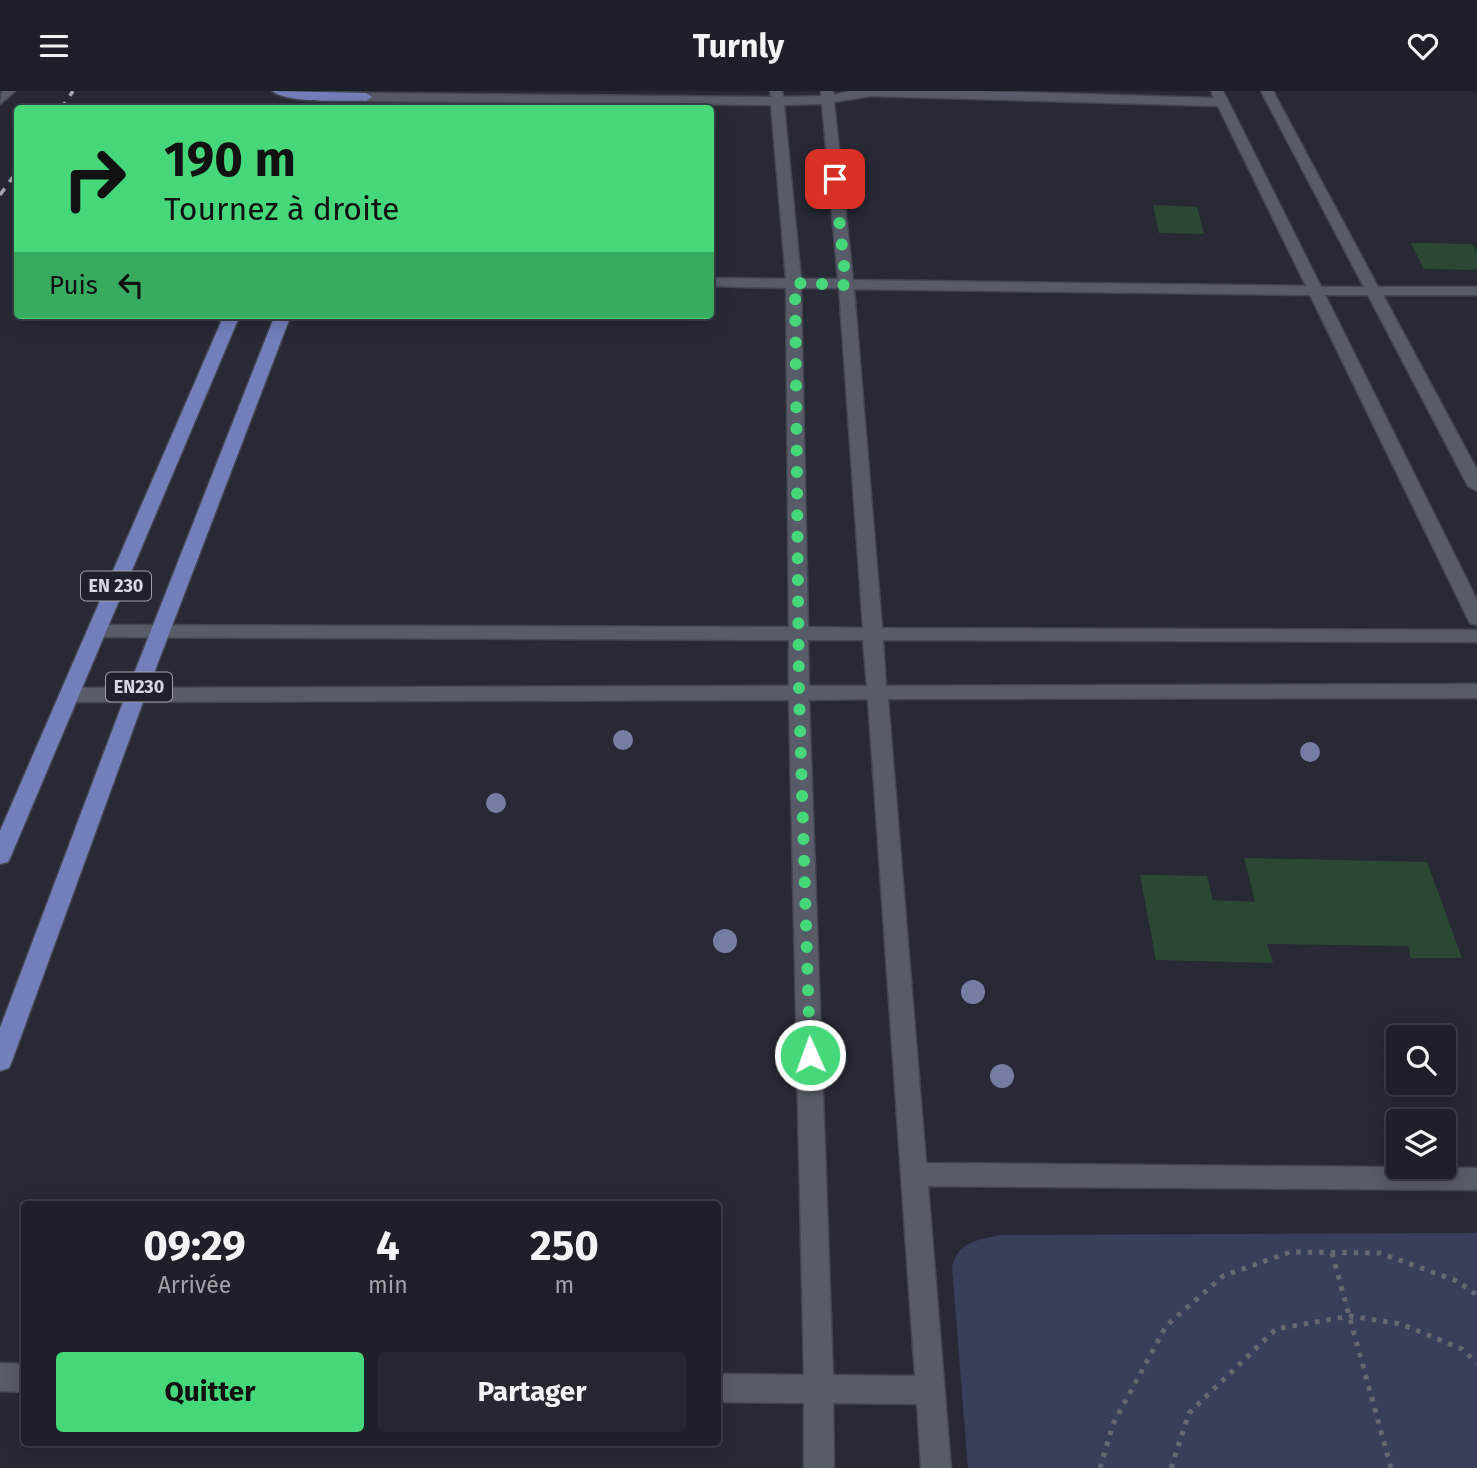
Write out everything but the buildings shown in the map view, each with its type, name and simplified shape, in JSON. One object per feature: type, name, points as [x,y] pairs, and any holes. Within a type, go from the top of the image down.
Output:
[{"type":"main road","points":[[278,91],[311,99],[365,99]]},
{"type":"main road","name":"EN 230","points":[[0,856],[230,319]]},
{"type":"main road","name":"EN230","points":[[0,1061],[136,694],[281,319]]},
{"type":"street","points":[[0,100],[9,91]]},
{"type":"street","points":[[1266,91],[1477,487]]},
{"type":"street","points":[[365,99],[777,96],[861,92],[1220,97],[1477,619]]},
{"type":"street","points":[[827,95],[846,285],[936,1468]]},
{"type":"street","points":[[777,96],[795,283],[799,693],[819,1468]]},
{"type":"street","points":[[714,282],[1316,292],[1477,291]]},
{"type":"street","points":[[97,631],[1477,636]]},
{"type":"street","points":[[69,695],[1477,691]]},
{"type":"street","points":[[914,1174],[1477,1178]]},
{"type":"street","points":[[0,1377],[21,1378]]},
{"type":"street","points":[[721,1388],[930,1390]]},
{"type":"path","points":[[1100,1468],[1113,1424],[1166,1326],[1223,1276],[1290,1252],[1380,1253],[1457,1281],[1477,1295]]},
{"type":"path","points":[[1332,1252],[1391,1468]]},
{"type":"path","points":[[1171,1468],[1189,1413],[1276,1329],[1350,1316],[1401,1324],[1462,1349],[1477,1363]]},
{"type":"shaded area","points":[[1477,1233],[1477,1468],[968,1468],[952,1267],[959,1252],[970,1243],[1000,1235]]},
{"type":"railway","points":[[64,105],[73,91]]},
{"type":"railway","points":[[0,195],[14,176]]},
{"type":"route","points":[[810,1055],[799,693],[795,283],[846,285],[835,179]]}]
